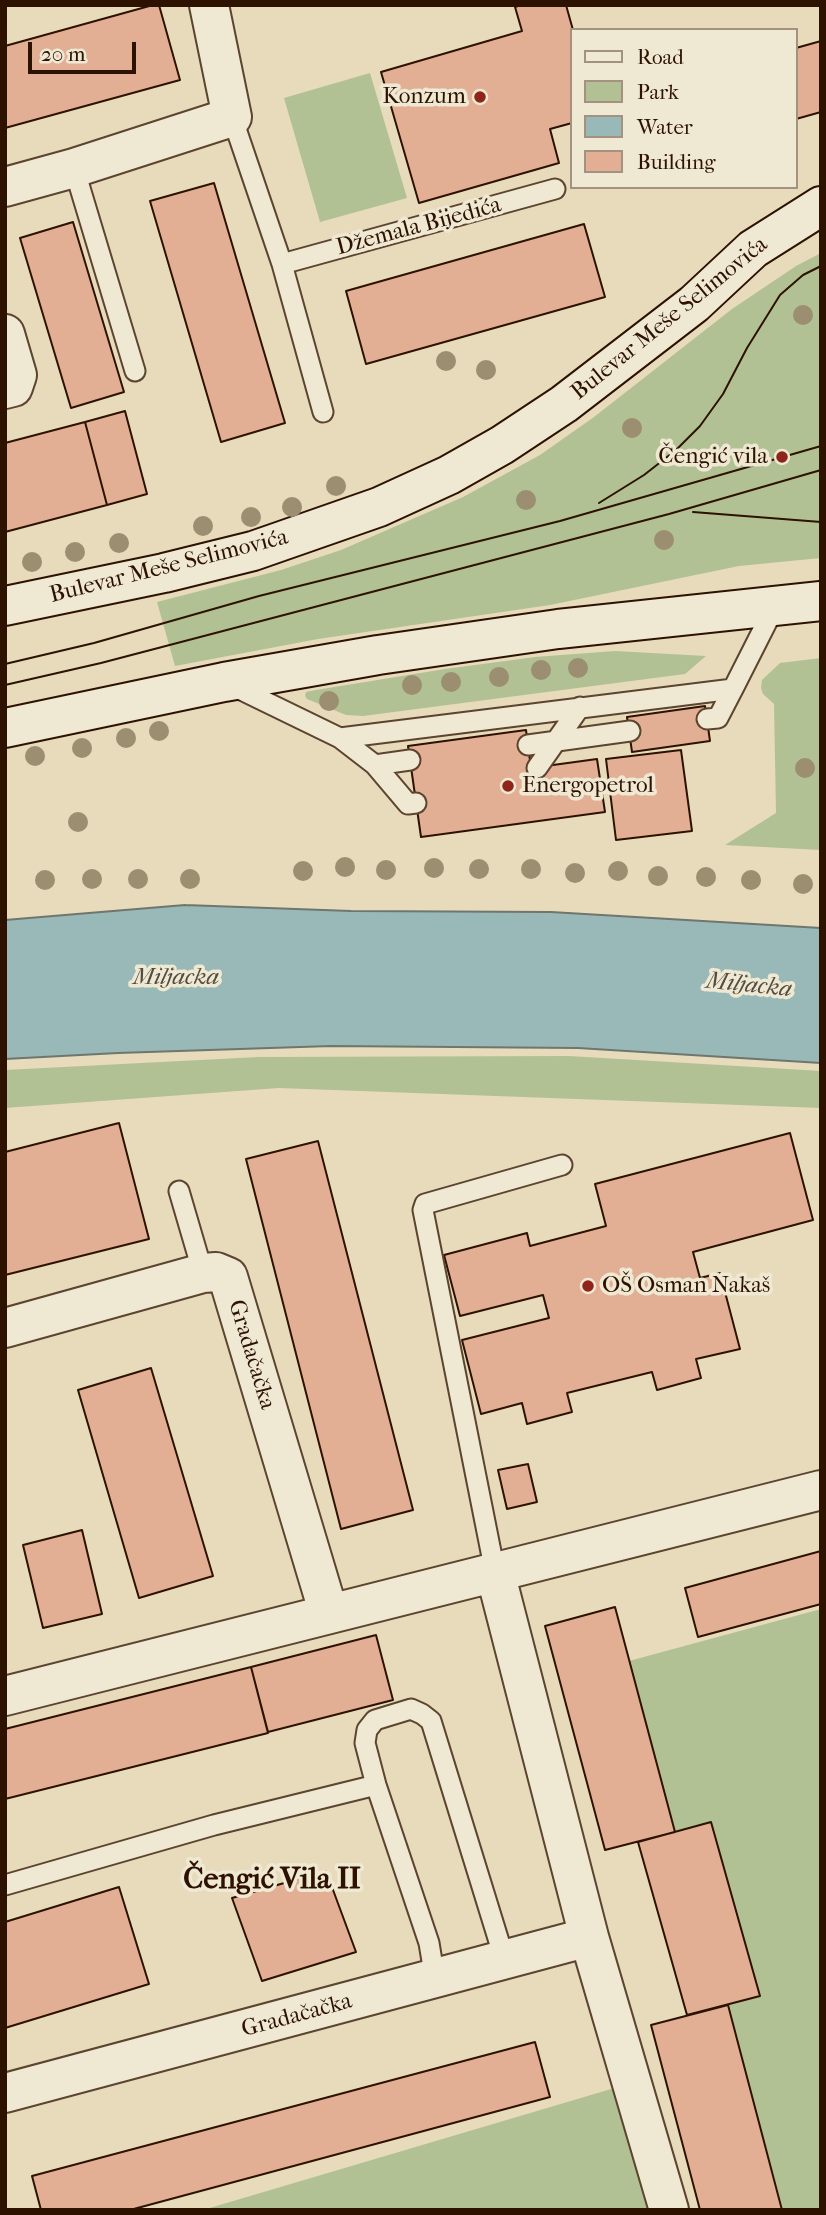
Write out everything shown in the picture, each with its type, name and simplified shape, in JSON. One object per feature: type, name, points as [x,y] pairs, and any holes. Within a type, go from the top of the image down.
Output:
[{"type":"street","points":[[5,187],[74,168],[232,117],[209,5]]},
{"type":"street","name":"Bulevar Meše Selimovića","points":[[5,606],[164,573],[253,551],[379,507],[449,475],[564,404],[694,304],[753,249],[821,206]]},
{"type":"street","points":[[5,334],[17,375],[13,387],[5,389]]},
{"type":"street","points":[[5,728],[224,682],[378,655],[545,631],[821,601]]},
{"type":"street","name":"Gradačačka","points":[[203,1273],[216,1272],[228,1277],[329,1614]]},
{"type":"street","points":[[5,1328],[203,1273]]},
{"type":"street","points":[[5,1696],[821,1490]]},
{"type":"street","points":[[495,1572],[589,1937],[669,2210]]},
{"type":"street","name":"Gradačačka","points":[[5,2093],[589,1937]]},
{"type":"lane","points":[[232,117],[282,264],[323,412]]},
{"type":"lane","points":[[74,168],[135,371]]},
{"type":"lane","name":"Džemala Bijedića","points":[[282,264],[555,189]]},
{"type":"lane","points":[[707,719],[718,718],[775,606]]},
{"type":"lane","points":[[224,682],[340,738],[375,765],[408,804],[416,803]]},
{"type":"lane","points":[[340,738],[733,690]]},
{"type":"lane","points":[[537,768],[580,707]]},
{"type":"lane","points":[[528,745],[629,731]]},
{"type":"lane","points":[[375,765],[410,760]]},
{"type":"lane","points":[[495,1572],[423,1210],[425,1204],[562,1166]]},
{"type":"lane","points":[[179,1191],[203,1273]]},
{"type":"lane","points":[[435,1979],[429,1943],[376,1785],[365,1743],[367,1730],[375,1720],[411,1709],[422,1713],[431,1721],[505,1961]]},
{"type":"lane","points":[[5,1885],[214,1825],[376,1785]]},
{"type":"green space","points":[[370,73],[407,198],[320,222],[284,98]]},
{"type":"green space","points":[[821,253],[821,558],[739,566],[550,605],[318,639],[175,666],[157,602],[281,570],[341,550],[463,497],[540,455],[594,417],[732,309],[796,266]]},
{"type":"green space","points":[[615,651],[706,656],[685,674],[363,716],[346,715],[305,696],[306,692],[316,690],[445,669],[535,657]]},
{"type":"green space","points":[[821,658],[821,850],[725,845],[776,813],[774,704],[763,694],[762,680],[780,663]]},
{"type":"green space","points":[[569,1056],[821,1071],[821,1108],[279,1088],[5,1108],[5,1070],[259,1057]]},
{"type":"green space","points":[[821,1609],[821,2210],[783,2210],[728,2005],[759,1996],[711,1822],[675,1832],[629,1661]]},
{"type":"green space","points":[[628,2084],[660,2210],[203,2210]]},
{"type":"water","name":"Miljacka","points":[[185,905],[351,911],[551,912],[821,928],[821,1063],[578,1048],[331,1046],[5,1059],[5,920]]},
{"type":"building","points":[[159,5],[180,80],[5,128],[5,46]]},
{"type":"building","name":"Konzum","points":[[566,5],[572,28],[570,28],[570,124],[550,129],[559,163],[419,203],[381,72],[522,31],[515,7]]},
{"type":"building","points":[[821,41],[821,112],[798,118],[798,47]]},
{"type":"building","points":[[214,183],[285,423],[221,442],[150,201]]},
{"type":"building","points":[[73,222],[124,392],[71,408],[20,238]]},
{"type":"building","points":[[584,224],[605,297],[366,364],[346,291]]},
{"type":"building","points":[[125,411],[147,494],[107,505],[85,422]]},
{"type":"building","points":[[85,422],[107,505],[5,532],[5,443]]},
{"type":"building","points":[[705,706],[710,741],[632,752],[627,717]]},
{"type":"building","name":"Energopetrol","points":[[526,730],[531,768],[597,759],[605,812],[421,837],[408,746]]},
{"type":"building","name":"Energopetrol","points":[[681,750],[692,831],[616,840],[606,759]]},
{"type":"building","points":[[119,1123],[149,1239],[5,1275],[5,1152]]},
{"type":"building","name":"OŠ Osman Nakaš","points":[[790,1133],[813,1220],[693,1252],[700,1278],[720,1273],[740,1349],[696,1359],[701,1378],[657,1390],[652,1372],[567,1393],[572,1412],[527,1424],[522,1403],[481,1414],[462,1340],[549,1318],[543,1295],[460,1316],[444,1255],[527,1233],[530,1246],[606,1226],[595,1184]]},
{"type":"building","points":[[318,1141],[413,1510],[341,1529],[246,1159]]},
{"type":"building","points":[[151,1368],[213,1576],[139,1598],[78,1390]]},
{"type":"building","points":[[528,1464],[537,1502],[507,1509],[498,1470]]},
{"type":"building","points":[[82,1530],[102,1614],[43,1628],[23,1545]]},
{"type":"building","points":[[821,1551],[821,1604],[698,1637],[685,1588]]},
{"type":"building","points":[[615,1607],[675,1832],[605,1850],[545,1626]]},
{"type":"building","points":[[376,1635],[393,1700],[268,1732],[251,1667]]},
{"type":"building","points":[[251,1667],[268,1733],[5,1799],[5,1729]]},
{"type":"building","points":[[711,1822],[760,1996],[687,2015],[638,1842]]},
{"type":"building","points":[[326,1871],[356,1952],[262,1981],[232,1898]]},
{"type":"building","points":[[119,1887],[149,1984],[5,2028],[5,1922]]},
{"type":"building","points":[[728,2005],[782,2210],[700,2210],[651,2025]]},
{"type":"building","points":[[535,2042],[550,2097],[130,2210],[41,2210],[32,2176]]},
{"type":"tram line","points":[[599,503],[644,475],[676,450],[700,426],[723,394],[747,348],[780,295],[803,275],[821,266]]},
{"type":"tram line","points":[[5,664],[94,643],[259,596],[560,521],[821,446]]},
{"type":"tram line","points":[[5,685],[101,663],[669,514],[821,470]]},
{"type":"tram line","points":[[693,512],[821,522]]},
{"type":"place","name":"Konzum","points":[[480,97]]},
{"type":"place","name":"Čengić vila","points":[[782,457]]},
{"type":"place","name":"Energopetrol","points":[[508,786]]},
{"type":"place","name":"OŠ Osman Nakaš","points":[[588,1286]]},
{"type":"district","name":"Čengić Vila II","points":[[272,1881]]}]
